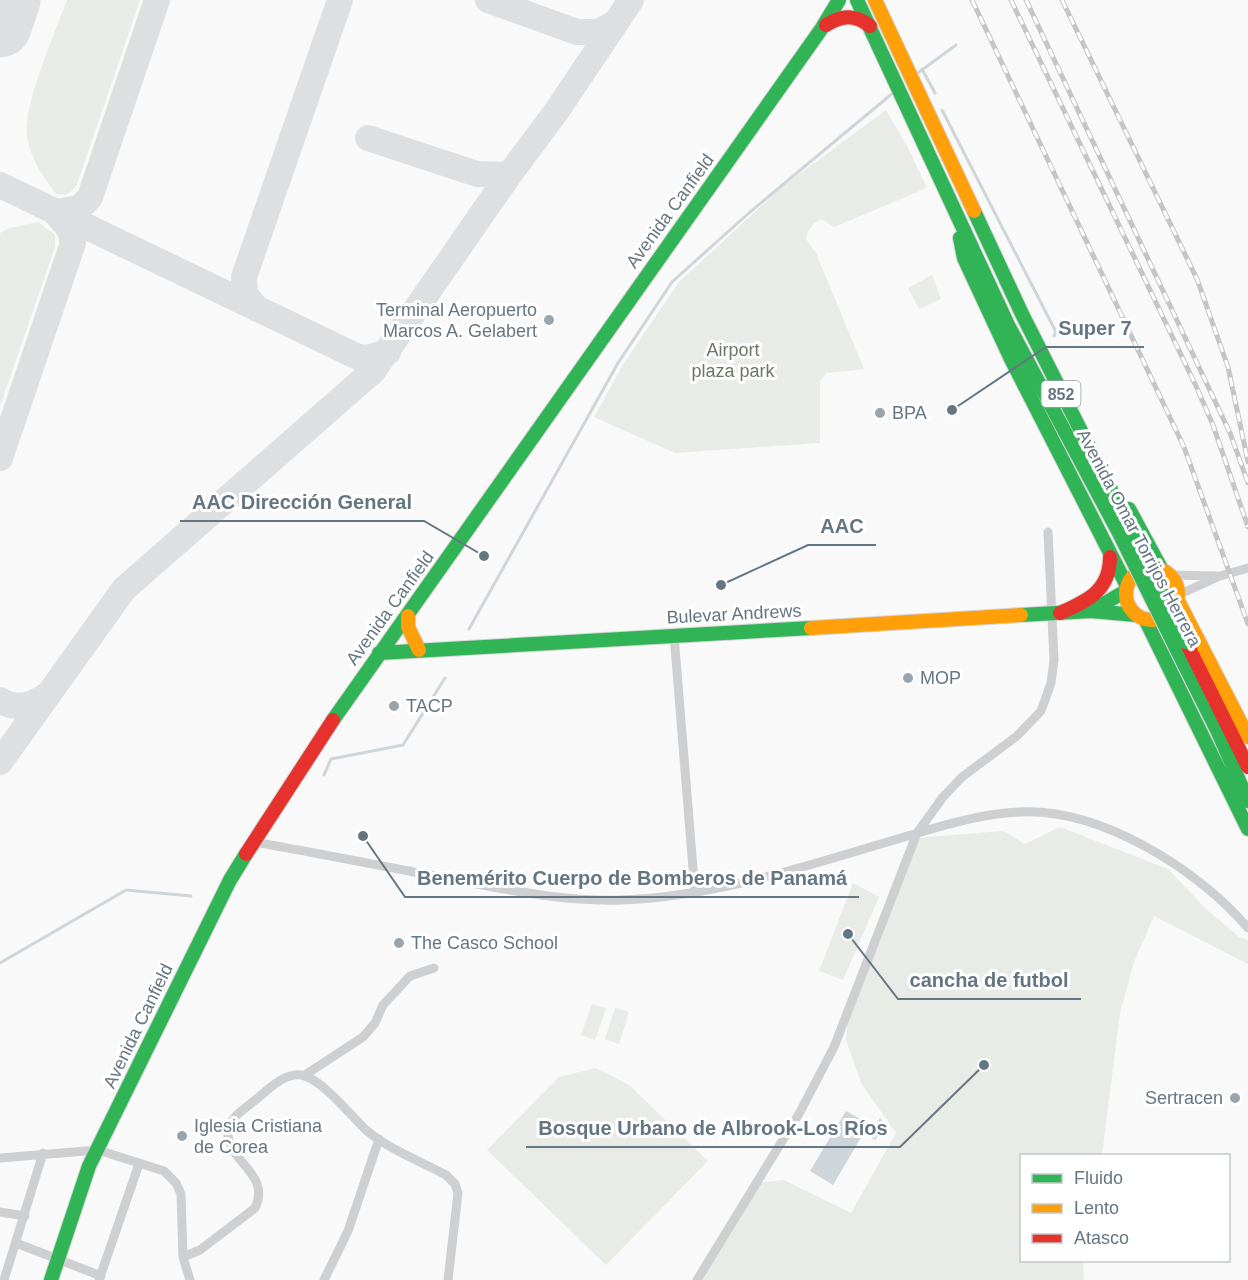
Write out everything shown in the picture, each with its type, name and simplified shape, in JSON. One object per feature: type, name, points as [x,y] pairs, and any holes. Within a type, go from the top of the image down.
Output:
[{"type":"main road","name":"Avenida Canfield","points":[[51,1280],[84,1180],[217,906],[254,842],[379,653],[408,616],[822,28],[839,0]]},
{"type":"main road","name":"Avenida Omar Torrijos Herrera","points":[[857,0],[909,109],[957,219],[1040,388],[1127,526]]},
{"type":"main road","name":"Avenida Omar Torrijos Herrera","points":[[875,0],[921,102],[998,261],[1248,767]]},
{"type":"main road","points":[[822,28],[834,19],[848,16],[858,18],[870,26]]},
{"type":"main road","points":[[957,219],[968,268],[1011,359],[1104,540],[1126,589],[1127,603],[1140,617],[1165,659],[1248,829]]},
{"type":"main road","points":[[1104,540],[1117,546],[1127,543],[1136,532],[1127,526]]},
{"type":"main road","points":[[1127,526],[1175,583],[1187,644],[1248,737]]},
{"type":"main road","points":[[1056,613],[1095,597],[1103,590],[1110,573],[1110,554]]},
{"type":"main road","points":[[1126,589],[1140,571],[1151,568],[1166,572]]},
{"type":"main road","name":"Bulevar Andrews","points":[[1091,611],[1126,589]]},
{"type":"main road","points":[[1140,617],[1161,618],[1169,614],[1178,597]]},
{"type":"main road","name":"Bulevar Andrews","points":[[379,653],[1091,611],[1140,617]]},
{"type":"main road","points":[[408,616],[408,627],[419,650]]},
{"type":"main road","points":[[1165,659],[1165,648],[1174,636],[1186,634],[1187,644]]},
{"type":"main road","name":"Avenida Omar Torrijos Herrera","points":[[1187,644],[1217,730],[1248,801]]},
{"type":"street","points":[[697,1280],[800,1112],[834,1047],[917,833],[943,797],[962,777],[1017,736],[1041,711],[1053,677],[1056,613],[1048,532]]},
{"type":"street","points":[[1178,597],[1220,576],[1248,568]]},
{"type":"street","points":[[1166,572],[1220,576]]},
{"type":"street","points":[[674,635],[695,893]]},
{"type":"street","points":[[254,842],[559,898],[618,900],[695,893],[765,878],[917,833],[995,815],[1021,812],[1054,813],[1115,833],[1163,856],[1203,885],[1248,928]]},
{"type":"street","points":[[305,1075],[363,1037],[375,1023],[383,1005],[411,976],[434,968]]},
{"type":"street","points":[[183,1257],[200,1250],[245,1218],[258,1203],[257,1181],[229,1141],[228,1130],[232,1120],[283,1078],[305,1075],[316,1081],[379,1139],[446,1175],[455,1184],[458,1199],[448,1280]]},
{"type":"street","points":[[324,1280],[345,1238],[379,1139]]},
{"type":"street","points":[[0,1158],[98,1150],[164,1171],[178,1188],[183,1257],[188,1280]]},
{"type":"street","points":[[4,1280],[43,1153]]},
{"type":"street","points":[[16,1243],[100,1278],[139,1164]]},
{"type":"street","points":[[0,1212],[25,1216]]},
{"type":"green space","points":[[67,0],[140,0],[77,184],[73,190],[60,195],[51,188],[35,160],[27,137],[27,124],[35,89]]},
{"type":"green space","name":"Airport plaza park","points":[[886,110],[927,188],[834,227],[821,219],[808,232],[806,239],[816,253],[864,369],[827,373],[820,380],[820,443],[675,453],[594,417],[624,363],[679,282],[782,187]]},
{"type":"green space","points":[[38,222],[55,235],[55,247],[0,406],[0,233],[10,228]]},
{"type":"green space","points":[[932,275],[941,299],[919,309],[908,288]]},
{"type":"green space","points":[[1060,827],[1168,869],[1206,909],[1239,937],[1248,940],[1248,964],[1154,916],[1134,962],[1120,1013],[1102,1154],[1020,1154],[1020,1262],[1083,1262],[1084,1280],[698,1280],[756,1183],[784,1180],[851,1213],[896,1133],[861,1083],[846,1040],[849,1008],[915,838],[1003,831],[1025,844]]},
{"type":"green space","points":[[853,883],[879,897],[843,980],[819,971]]},
{"type":"green space","points":[[592,1004],[606,1008],[595,1040],[581,1035]]},
{"type":"green space","points":[[615,1008],[629,1012],[619,1044],[605,1039]]},
{"type":"green space","points":[[596,1068],[629,1085],[708,1161],[606,1265],[487,1150],[559,1077]]},
{"type":"shaded area","points":[[846,1111],[869,1124],[833,1185],[810,1171]]},
{"type":"shaded area","points":[[880,1118],[886,1125],[875,1140],[869,1137]]},
{"type":"waterway","points":[[915,75],[956,45]]},
{"type":"waterway","points":[[922,69],[935,93]]},
{"type":"waterway","points":[[469,629],[618,363],[672,282],[750,212],[894,92]]},
{"type":"waterway","points":[[942,110],[1056,332],[1054,336]]},
{"type":"waterway","points":[[324,775],[331,759],[403,745],[445,678]]},
{"type":"waterway","points":[[0,963],[126,890],[191,896]]},
{"type":"taxiway","points":[[54,212],[80,208],[90,197],[157,0]]},
{"type":"taxiway","points":[[257,309],[245,294],[244,277],[340,0]]},
{"type":"taxiway","points":[[488,0],[577,32],[598,32],[615,23]]},
{"type":"taxiway","points":[[0,762],[124,589],[373,371],[509,175],[556,112],[631,0]]},
{"type":"taxiway","points":[[368,138],[477,174],[509,175]]},
{"type":"taxiway","points":[[0,185],[358,357],[366,358],[388,352]]},
{"type":"taxiway","points":[[0,458],[73,243],[70,230],[55,212]]},
{"type":"taxiway","points":[[0,700],[18,706],[36,702],[47,695]]},
{"type":"runway","points":[[0,26],[9,0]]},
{"type":"railway","points":[[972,0],[1184,447],[1248,624]]},
{"type":"railway","points":[[1011,0],[1196,386],[1213,425],[1248,527]]},
{"type":"railway","points":[[1026,0],[1230,433],[1248,483]]},
{"type":"railway","points":[[1062,0],[1197,279],[1228,367],[1248,462]]},
{"type":"traffic: fast","points":[[333,720],[822,28],[839,0]]},
{"type":"traffic: fast","points":[[857,0],[1008,325],[1119,533]]},
{"type":"traffic: fast","points":[[974,211],[1022,314],[1128,524]]},
{"type":"traffic: fast","points":[[960,238],[964,258],[1011,359],[1127,586]]},
{"type":"traffic: fast","points":[[1129,509],[1162,570]]},
{"type":"traffic: fast","points":[[1128,524],[1186,642]]},
{"type":"traffic: fast","points":[[1119,533],[1175,646]]},
{"type":"traffic: fast","points":[[1091,611],[1126,591]]},
{"type":"traffic: fast","points":[[1021,615],[1091,611],[1136,615]]},
{"type":"traffic: fast","points":[[1145,619],[1248,829]]},
{"type":"traffic: fast","points":[[379,653],[811,628]]},
{"type":"traffic: fast","points":[[1175,646],[1217,730],[1248,801]]},
{"type":"traffic: fast","points":[[51,1280],[89,1166],[230,880],[246,854]]},
{"type":"traffic: slow","points":[[875,0],[974,211]]},
{"type":"traffic: slow","points":[[1152,568],[1162,570],[1170,576],[1176,584],[1178,594],[1176,604],[1170,612],[1162,618],[1152,620],[1142,618],[1134,612],[1128,604],[1126,594],[1128,584],[1134,576],[1142,570],[1152,568]]},
{"type":"traffic: slow","points":[[1177,599],[1248,737]]},
{"type":"traffic: slow","points":[[811,628],[1021,615]]},
{"type":"traffic: slow","points":[[408,616],[408,627],[419,650]]},
{"type":"traffic: jam","points":[[826,25],[848,17],[859,19],[870,26]]},
{"type":"traffic: jam","points":[[1060,613],[1095,593],[1106,578],[1110,557]]},
{"type":"traffic: jam","points":[[1186,642],[1248,767]]},
{"type":"traffic: jam","points":[[246,854],[333,720]]},
{"type":"place","name":"Terminal Aeropuerto Marcos A. Gelabert","points":[[549,320]]},
{"type":"place","name":"Super 7","points":[[952,410]]},
{"type":"place","name":"BPA","points":[[880,413]]},
{"type":"place","name":"AAC Dirección General","points":[[484,556]]},
{"type":"place","name":"AAC","points":[[721,585]]},
{"type":"place","name":"MOP","points":[[908,678]]},
{"type":"place","name":"TACP","points":[[394,706]]},
{"type":"place","name":"Benemérito Cuerpo de Bomberos de Panamá","points":[[363,836]]},
{"type":"place","name":"cancha de futbol","points":[[848,934]]},
{"type":"place","name":"The Casco School","points":[[399,943]]},
{"type":"place","name":"Bosque Urbano de Albrook-Los Ríos","points":[[984,1065]]},
{"type":"place","name":"Sertracen","points":[[1235,1098]]},
{"type":"place","name":"Iglesia Cristiana de Corea","points":[[182,1136]]}]
